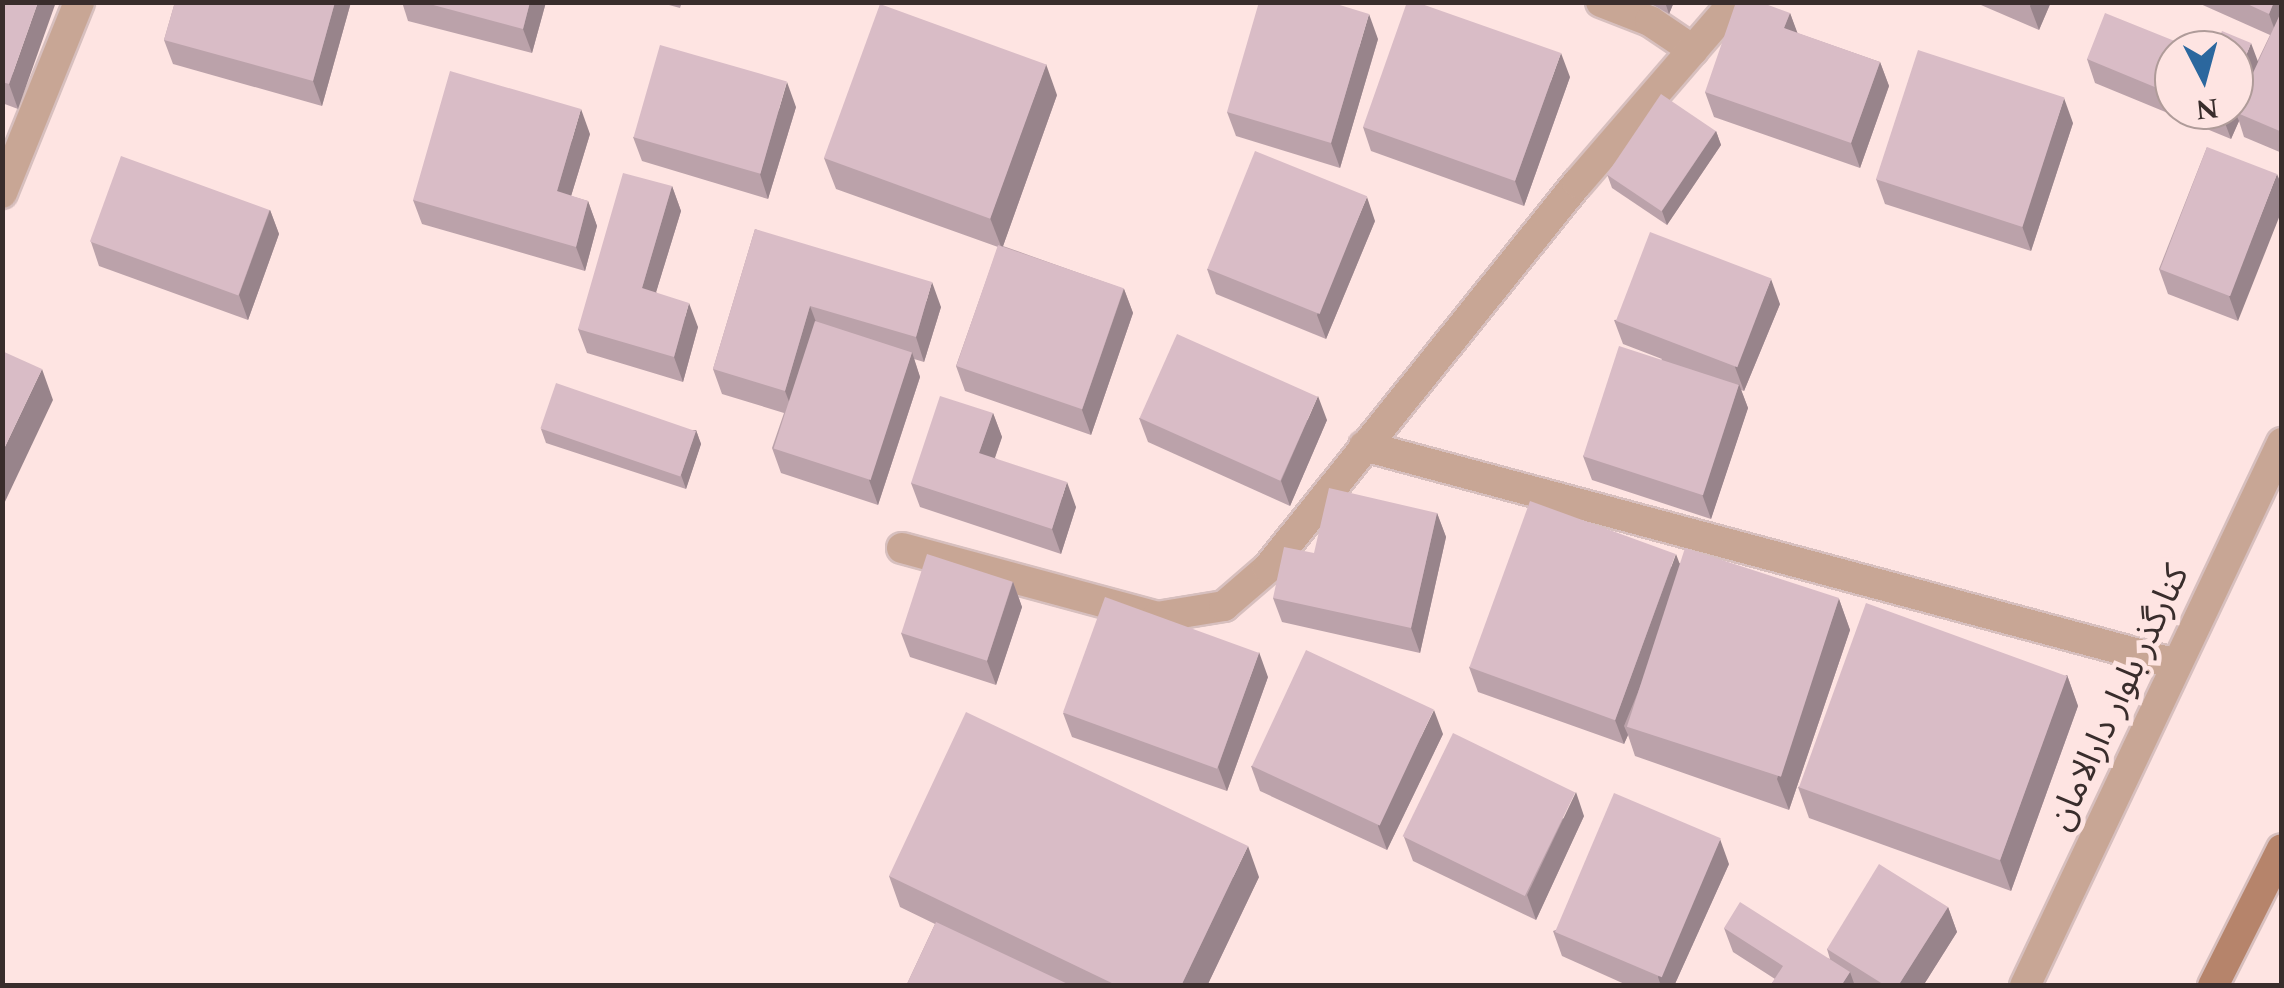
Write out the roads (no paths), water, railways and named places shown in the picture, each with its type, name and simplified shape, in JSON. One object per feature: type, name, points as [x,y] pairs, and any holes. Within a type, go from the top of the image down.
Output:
[{"type":"main road","points":[[2212,986],[2282,849]]},
{"type":"street","points":[[2,193],[79,2]]},
{"type":"street","points":[[1600,2],[1650,21],[1693,50]]},
{"type":"street","points":[[902,548],[1157,616],[1224,606],[1268,568],[1364,446],[1734,2]]},
{"type":"street","name":"کنارگذر بلوار دارالامان","points":[[2026,986],[2282,443]]},
{"type":"street","points":[[1364,446],[2176,664]]}]
